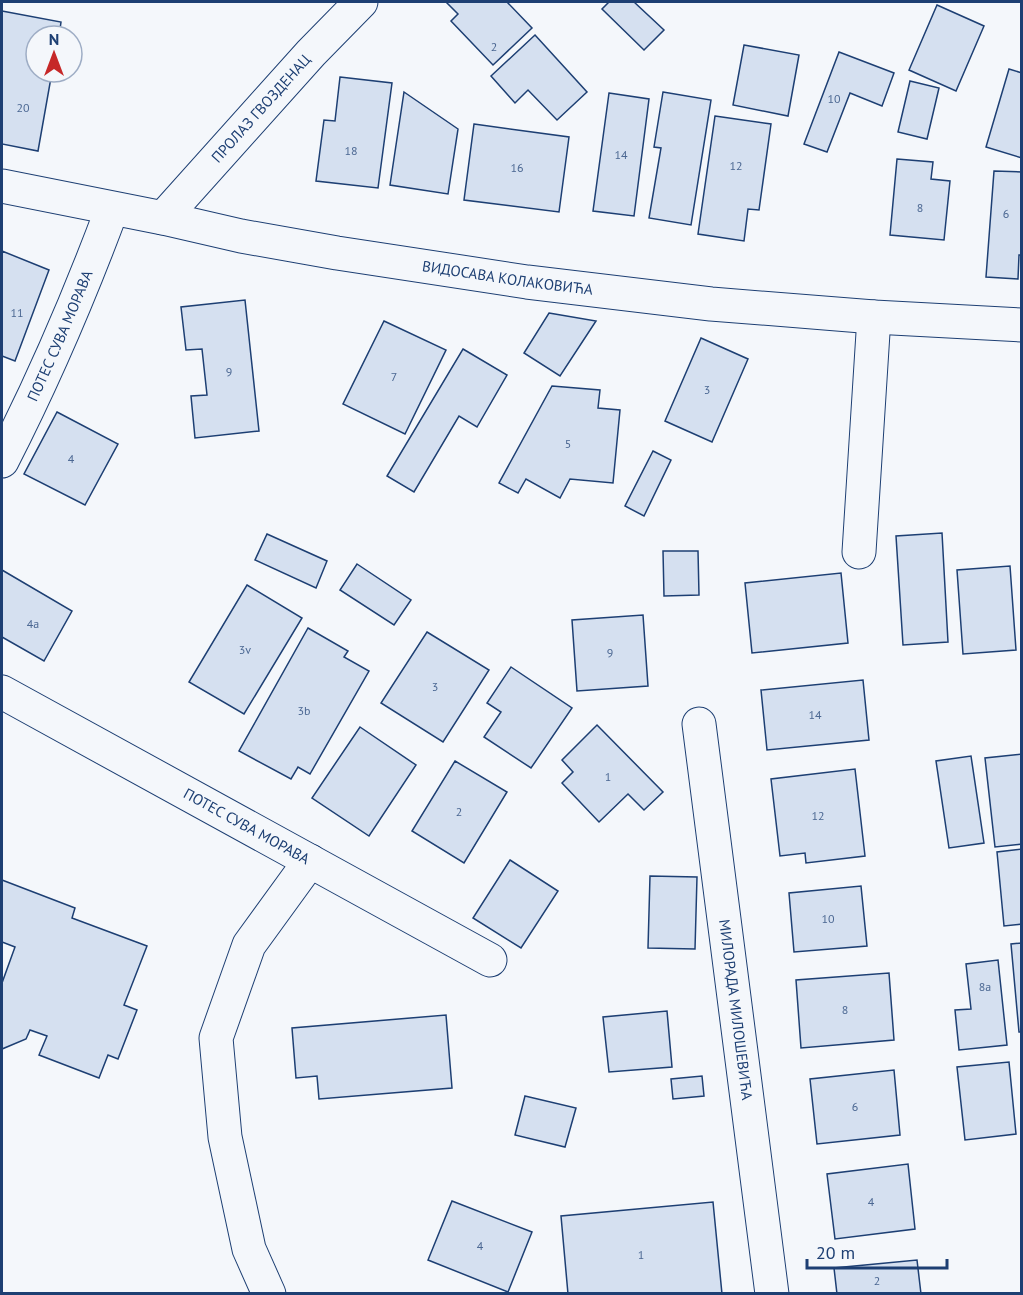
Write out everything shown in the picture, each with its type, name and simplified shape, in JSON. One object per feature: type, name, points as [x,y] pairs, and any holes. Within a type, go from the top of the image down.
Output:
[{"type":"street","name":"ПРОЛАЗ ГВОЗДЕНАЦ","points":[[163,218],[361,2]]},
{"type":"street","name":"ВИДОСАВА КОЛАКОВИЋА","points":[[2,186],[241,236],[516,280],[711,304],[874,317],[1022,325]]},
{"type":"street","name":"ПОТЕС СУВА МОРАВА","points":[[2,461],[35,396],[69,320],[112,208]]},
{"type":"street","points":[[859,552],[874,317]]},
{"type":"street","name":"ПОТЕС СУВА МОРАВА","points":[[2,692],[490,960]]},
{"type":"street","name":"МИЛОРАДА МИЛОШЕВИЋА","points":[[699,724],[772,1293]]},
{"type":"street","points":[[269,1293],[249,1250],[225,1137],[216,1038],[249,945],[310,861]]},
{"type":"building","points":[[446,2],[507,2],[532,28],[493,65],[451,21],[458,14]]},
{"type":"building","points":[[609,2],[634,2],[664,30],[644,50],[602,9]]},
{"type":"building","points":[[937,5],[984,26],[956,91],[909,70]]},
{"type":"building","points":[[2,11],[61,22],[61,24],[24,24],[24,84],[50,84],[38,151],[2,144]]},
{"type":"building","points":[[535,35],[587,92],[557,120],[528,90],[515,103],[491,76]]},
{"type":"building","points":[[744,45],[799,55],[788,116],[733,105]]},
{"type":"building","points":[[839,52],[894,73],[882,106],[850,93],[827,152],[804,144]]},
{"type":"building","points":[[1009,69],[1022,73],[1022,158],[986,147]]},
{"type":"building","points":[[340,77],[392,83],[378,188],[316,181],[324,120],[335,121]]},
{"type":"building","points":[[910,81],[939,88],[927,139],[898,132]]},
{"type":"building","points":[[404,92],[458,129],[448,194],[390,185]]},
{"type":"building","points":[[663,92],[711,100],[691,225],[649,218],[661,148],[654,147]]},
{"type":"building","points":[[609,93],[649,99],[634,216],[593,211]]},
{"type":"building","points":[[715,116],[771,124],[759,210],[748,209],[744,241],[698,234]]},
{"type":"building","points":[[474,124],[569,137],[559,212],[464,200]]},
{"type":"building","points":[[897,159],[933,162],[931,179],[950,181],[944,240],[890,235]]},
{"type":"building","points":[[994,171],[1022,172],[1022,255],[1019,255],[1018,279],[986,277]]},
{"type":"building","points":[[2,251],[49,270],[15,361],[2,356]]},
{"type":"building","points":[[245,300],[259,431],[195,438],[191,396],[207,395],[202,349],[186,350],[181,307]]},
{"type":"building","points":[[549,313],[596,321],[560,376],[524,353]]},
{"type":"building","points":[[384,321],[446,350],[405,434],[343,404]]},
{"type":"building","points":[[701,338],[748,359],[712,442],[665,421]]},
{"type":"building","points":[[463,349],[507,375],[477,427],[459,416],[414,492],[387,476]]},
{"type":"building","points":[[552,386],[600,390],[598,408],[620,410],[613,483],[570,479],[560,498],[526,479],[518,493],[499,483]]},
{"type":"building","points":[[57,412],[118,444],[85,505],[24,474]]},
{"type":"building","points":[[653,451],[671,460],[644,516],[625,506]]},
{"type":"building","points":[[942,533],[948,642],[903,645],[896,536]]},
{"type":"building","points":[[267,534],[327,561],[316,588],[255,560]]},
{"type":"building","points":[[663,551],[698,551],[699,595],[664,596]]},
{"type":"building","points":[[357,564],[411,600],[394,625],[340,590]]},
{"type":"building","points":[[1010,566],[1016,650],[963,654],[957,570]]},
{"type":"building","points":[[2,570],[72,611],[44,661],[2,637]]},
{"type":"building","points":[[841,573],[848,643],[752,653],[745,583]]},
{"type":"building","points":[[247,585],[302,618],[244,714],[189,682]]},
{"type":"building","points":[[643,615],[648,686],[577,691],[572,620]]},
{"type":"building","points":[[308,628],[348,651],[344,657],[369,671],[310,774],[298,767],[291,779],[239,751]]},
{"type":"building","points":[[427,632],[489,670],[443,742],[381,703]]},
{"type":"building","points":[[511,667],[572,708],[531,768],[484,737],[501,712],[487,703]]},
{"type":"building","points":[[863,680],[869,740],[767,750],[761,690]]},
{"type":"building","points":[[597,725],[663,792],[644,810],[628,794],[599,822],[562,783],[573,772],[562,760]]},
{"type":"building","points":[[360,727],[416,765],[369,836],[312,798]]},
{"type":"building","points":[[1022,754],[1022,844],[995,847],[985,758]]},
{"type":"building","points":[[971,756],[984,843],[949,848],[936,761]]},
{"type":"building","points":[[455,761],[507,792],[464,863],[412,831]]},
{"type":"building","points":[[855,769],[865,856],[806,863],[805,853],[780,856],[771,779]]},
{"type":"building","points":[[1022,849],[1022,924],[1004,926],[997,852]]},
{"type":"building","points":[[510,860],[558,891],[521,948],[473,918]]},
{"type":"building","points":[[650,876],[697,877],[695,949],[648,948]]},
{"type":"building","points":[[2,880],[75,908],[72,918],[147,946],[124,1005],[137,1010],[118,1059],[108,1055],[99,1078],[39,1055],[47,1036],[30,1030],[26,1039],[2,1049],[2,983],[15,947],[2,942]]},
{"type":"building","points":[[861,886],[867,946],[794,952],[789,893]]},
{"type":"building","points":[[1022,943],[1022,1032],[1019,1032],[1011,944]]},
{"type":"building","points":[[998,960],[1007,1045],[959,1050],[955,1010],[971,1009],[966,964]]},
{"type":"building","points":[[889,973],[894,1040],[801,1048],[796,980]]},
{"type":"building","points":[[667,1011],[672,1067],[609,1072],[603,1017]]},
{"type":"building","points":[[446,1015],[452,1088],[319,1099],[317,1076],[296,1078],[292,1028]]},
{"type":"building","points":[[1009,1062],[1016,1134],[965,1140],[957,1067]]},
{"type":"building","points":[[894,1070],[900,1135],[817,1144],[810,1079]]},
{"type":"building","points":[[702,1076],[704,1096],[673,1099],[671,1079]]},
{"type":"building","points":[[525,1096],[576,1108],[565,1147],[515,1135]]},
{"type":"building","points":[[908,1164],[915,1229],[835,1239],[827,1174]]},
{"type":"building","points":[[452,1201],[532,1232],[508,1292],[428,1260]]},
{"type":"building","points":[[713,1202],[722,1294],[568,1294],[561,1216]]},
{"type":"building","points":[[917,1260],[921,1294],[837,1294],[834,1268]]}]
